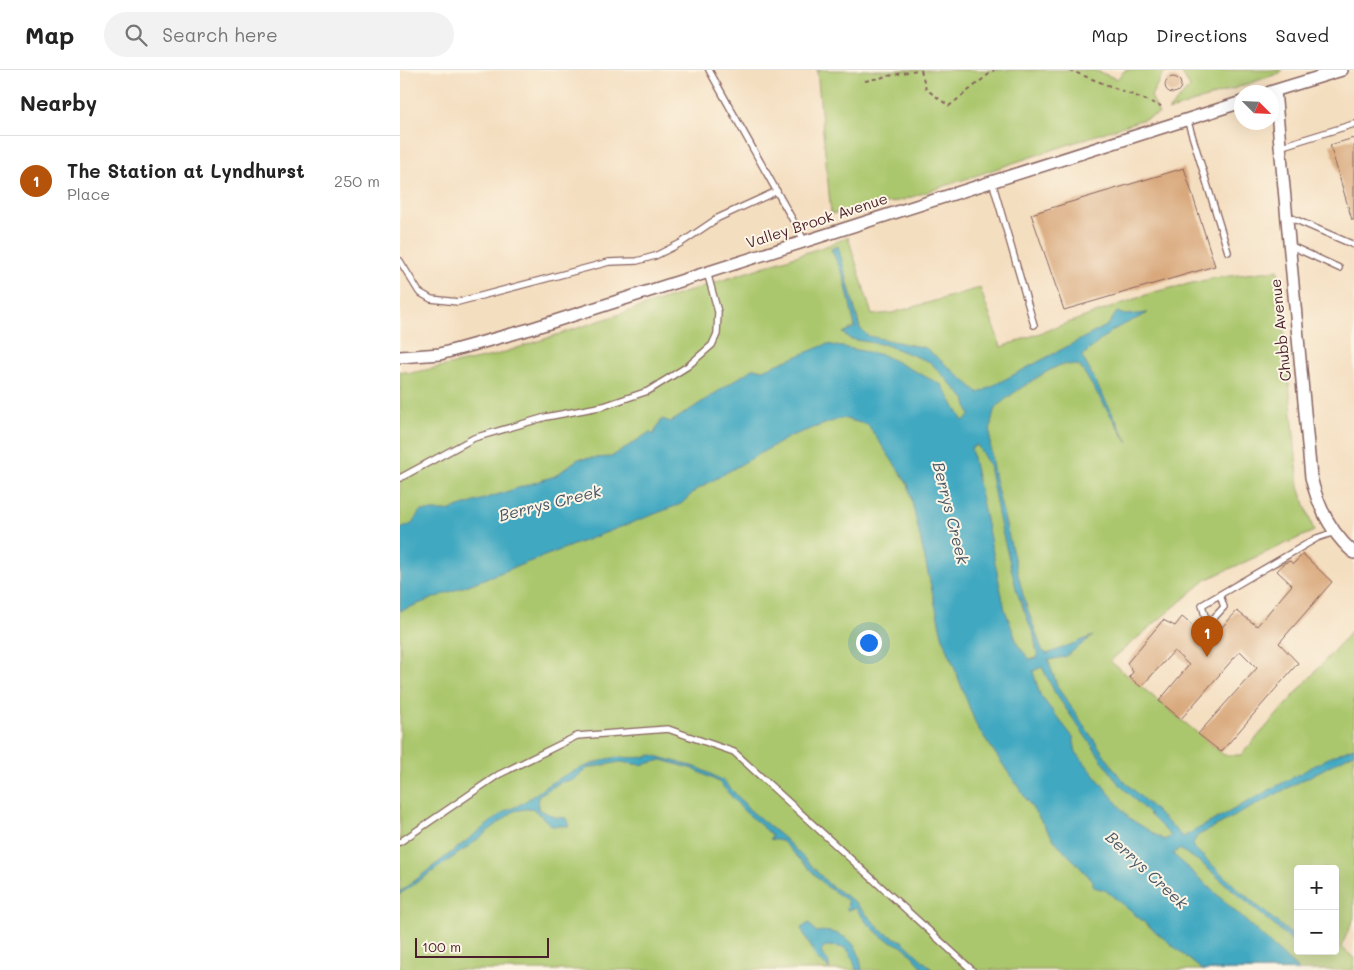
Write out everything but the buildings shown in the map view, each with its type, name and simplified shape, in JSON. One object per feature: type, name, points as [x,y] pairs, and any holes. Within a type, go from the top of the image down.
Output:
[{"type":"street","points":[[1279,90],[1335,71]]},
{"type":"street","name":"Valley Brook Avenue","points":[[400,356],[440,354],[464,348],[805,242],[1234,104]]},
{"type":"street","name":"Chubb Avenue","points":[[1278,130],[1310,477],[1320,508],[1335,532],[1354,553]]},
{"type":"lane","points":[[709,70],[805,242]]},
{"type":"lane","points":[[1187,119],[1228,252]]},
{"type":"lane","points":[[1280,147],[1354,124]]},
{"type":"lane","points":[[992,181],[1034,325]]},
{"type":"lane","points":[[400,261],[419,292],[432,300],[458,302],[609,262],[637,260],[655,256],[682,243],[718,218],[777,191]]},
{"type":"lane","points":[[1286,216],[1354,245]]},
{"type":"lane","points":[[1288,245],[1339,268]]},
{"type":"lane","points":[[400,478],[474,438],[546,418],[604,406],[648,392],[688,366],[712,345],[718,334],[718,312],[707,272]]},
{"type":"lane","points":[[1220,595],[1317,538],[1335,532]]},
{"type":"lane","points":[[400,842],[498,775],[577,736],[668,730],[734,752],[972,970]]},
{"type":"path","points":[[865,81],[917,70]]},
{"type":"path","points":[[921,70],[926,89],[949,106],[994,70]]},
{"type":"path","points":[[1070,70],[1161,106]]},
{"type":"green space","points":[[817,70],[1094,70],[1117,79],[1125,70],[1282,70],[1280,73],[1245,85],[1234,85],[1234,89],[1168,111],[1190,87],[1181,72],[1164,72],[1151,96],[1159,114],[903,200],[831,214]]},
{"type":"green space","points":[[848,237],[872,315],[892,313],[980,288],[1001,347],[1154,292],[1214,278],[1278,270],[1299,487],[1314,531],[1207,579],[1110,661],[1224,755],[1241,755],[1354,628],[1354,918],[1341,947],[1354,958],[1354,970],[400,970],[400,371],[411,373],[493,356],[826,246]]},
{"type":"water","name":"Berrys Creek","points":[[838,246],[860,328],[868,336],[926,348],[979,393],[1108,325],[1117,312],[1125,315],[1148,313],[1113,330],[1082,356],[1128,443],[1080,366],[1061,365],[1024,386],[1004,400],[994,411],[990,438],[996,484],[1024,599],[1042,650],[1047,654],[1093,636],[1065,657],[1048,660],[1058,688],[1119,776],[1183,837],[1332,756],[1354,747],[1354,753],[1197,836],[1192,846],[1239,890],[1294,937],[1294,943],[1200,862],[1179,849],[1173,854],[1299,970],[1202,970],[1105,890],[1093,887],[1093,881],[1054,840],[976,725],[942,635],[908,484],[868,425],[842,418],[791,436],[696,490],[681,504],[400,611],[400,529],[412,524],[420,511],[447,511],[555,476],[578,459],[611,457],[650,432],[653,435],[662,419],[671,422],[754,368],[763,370],[827,344],[883,355],[942,385],[963,421],[970,416],[965,399],[930,362],[886,345],[850,339],[843,333],[855,327],[844,277],[831,249]],"holes":[[[977,445],[989,465],[999,519],[1017,592],[1034,636],[1038,658],[1029,659],[1018,645],[1005,610],[971,448]],[[1042,667],[1055,693],[1118,783],[1171,836],[1164,840],[1129,818],[1076,752],[1073,737],[1040,695],[1033,671]]]},
{"type":"water","points":[[652,755],[699,768],[724,781],[750,810],[786,840],[830,885],[855,902],[883,932],[902,941],[933,970],[925,970],[905,948],[882,937],[866,922],[856,908],[847,910],[848,901],[826,886],[782,841],[770,839],[772,835],[743,810],[719,782],[693,769],[662,760],[641,765],[620,762],[588,768],[573,780],[561,782],[539,795],[538,809],[555,817],[566,818],[569,826],[552,826],[532,808],[514,811],[465,849],[400,894],[400,892],[505,811],[524,802],[555,780],[610,758],[646,757]]},
{"type":"water","points":[[809,923],[816,932],[834,933],[850,941],[858,952],[862,970],[856,970],[850,953],[839,947],[825,946],[821,952],[828,961],[830,969],[817,959],[801,928]]},
{"type":"place","name":"The Station at Lyndhurst","points":[[1207,657]]}]
